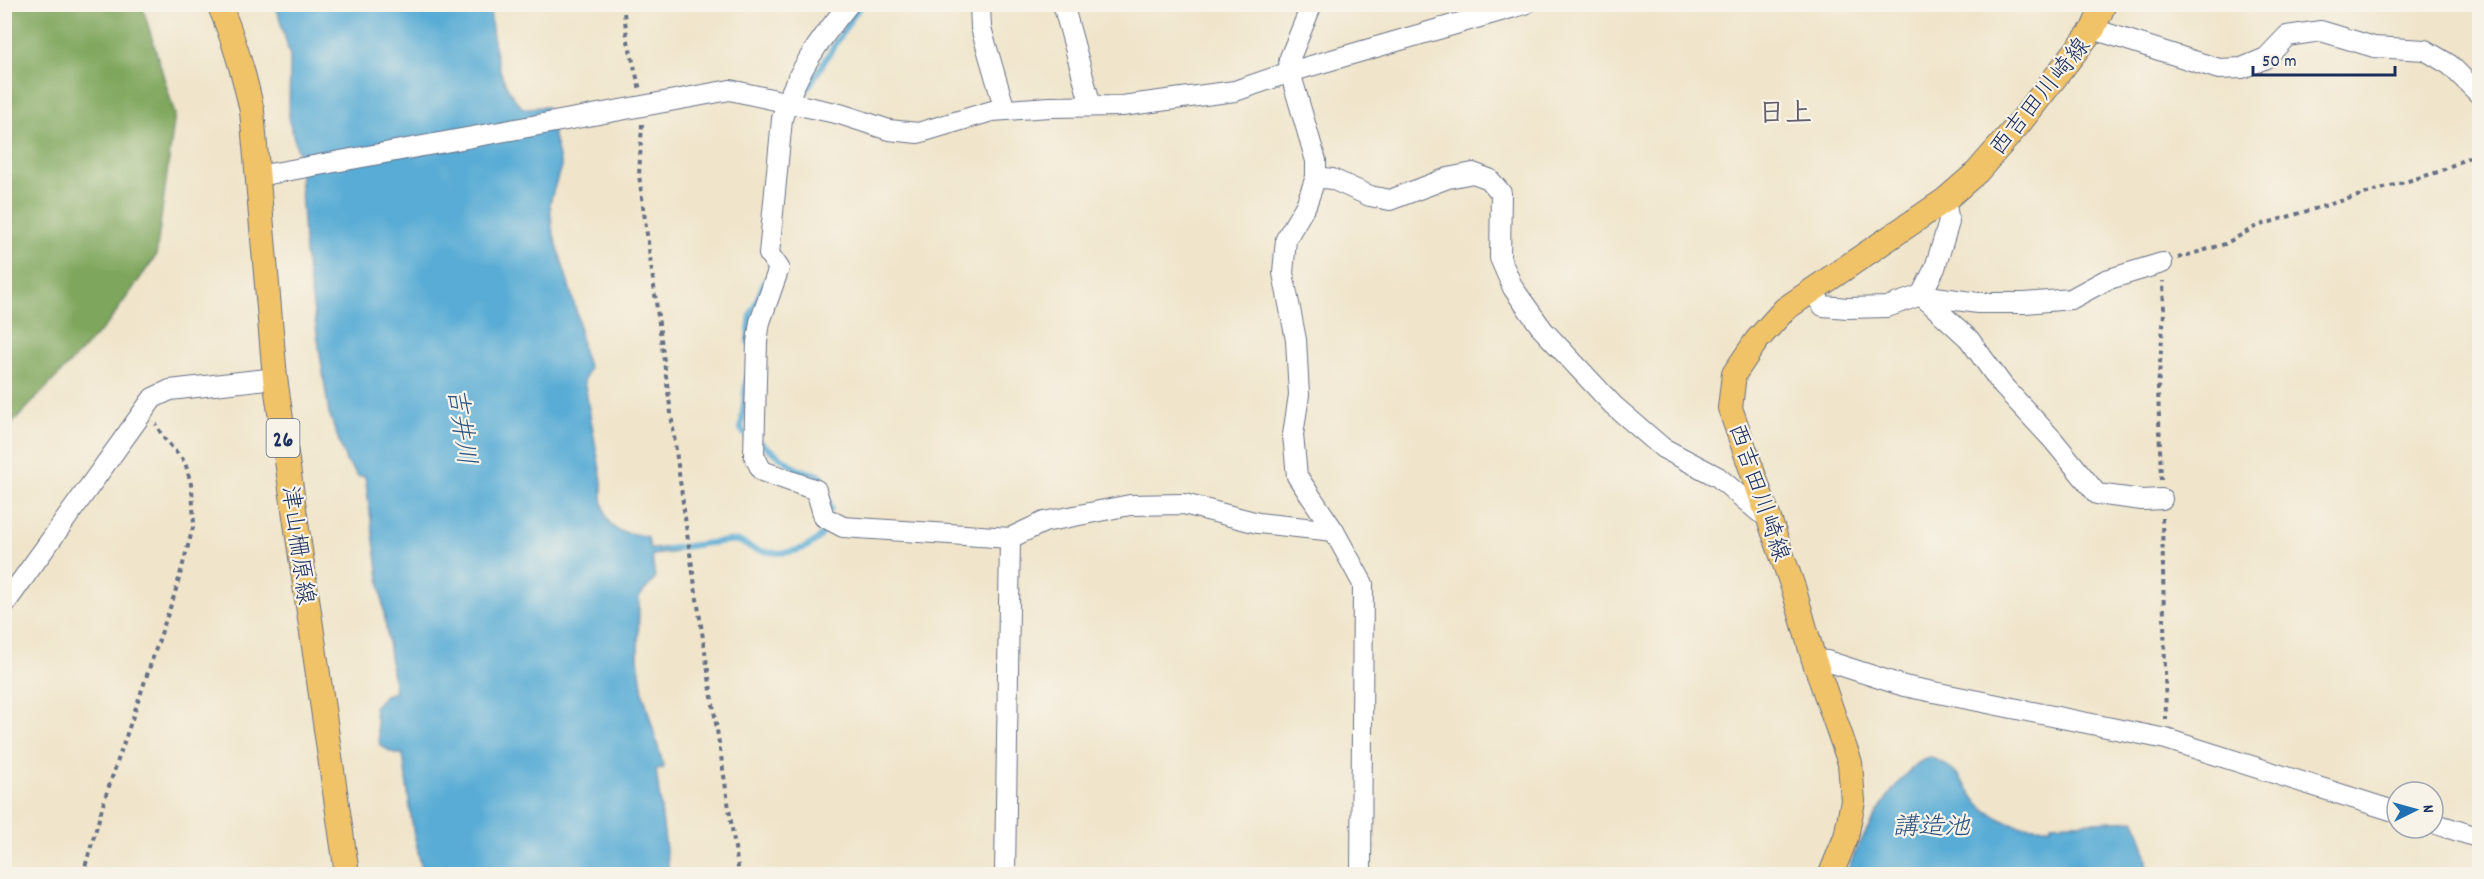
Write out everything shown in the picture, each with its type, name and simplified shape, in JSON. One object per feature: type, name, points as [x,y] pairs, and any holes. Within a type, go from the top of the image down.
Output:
[{"type":"main road","name":"津山柵原線","points":[[219,4],[242,68],[252,111],[275,378],[347,874]]},
{"type":"main road","name":"西吉田川崎線","points":[[1831,874],[1846,837],[1853,801],[1850,763],[1814,660],[1794,590],[1730,408],[1734,374],[1757,340],[1785,309],[1944,200],[1977,172],[2018,125],[2093,29],[2104,4]]},
{"type":"street","points":[[849,4],[807,62],[787,102],[782,119],[769,254],[779,268],[763,312],[757,342],[754,455],[762,471],[816,490],[824,517],[843,527],[1010,538],[1044,522],[1141,505],[1184,504],[1258,523],[1334,531]]},
{"type":"street","points":[[980,4],[981,28],[1005,110]]},
{"type":"street","points":[[1063,4],[1091,106]]},
{"type":"street","points":[[1312,4],[1289,60],[1290,72],[1316,161],[1316,177],[1306,204],[1286,239],[1283,273],[1296,340],[1299,395],[1293,435],[1297,476],[1334,531],[1363,584],[1361,874]]},
{"type":"street","points":[[258,176],[290,172],[730,90],[840,114],[889,130],[918,133],[992,111],[1122,106],[1235,91],[1290,72],[1525,4]]},
{"type":"street","points":[[2093,29],[2219,69],[2242,68],[2266,58],[2287,36],[2320,31],[2374,47],[2425,50],[2450,65],[2480,94]]},
{"type":"street","points":[[1316,177],[1332,179],[1370,196],[1390,200],[1448,178],[1473,173],[1489,179],[1501,193],[1500,258],[1513,288],[1543,330],[1613,405],[1663,448],[1718,477],[1769,518]]},
{"type":"street","points":[[1921,295],[1935,268],[1949,222],[1944,200]]},
{"type":"street","points":[[1811,290],[1823,306],[1848,308],[1887,307],[1921,295],[1978,303],[2025,303],[2071,298],[2106,280],[2162,263]]},
{"type":"street","points":[[1921,295],[1969,339],[2003,386],[2053,440],[2097,494],[2142,500],[2162,499]]},
{"type":"street","points":[[4,605],[153,398],[170,390],[275,378]]},
{"type":"street","points":[[1005,874],[1010,538]]},
{"type":"street","points":[[1814,660],[1827,661],[1904,686],[2166,739],[2385,808]]},
{"type":"street","points":[[2445,827],[2480,838]]},
{"type":"path","points":[[623,4],[637,106],[639,175],[690,551],[739,874]]},
{"type":"path","points":[[2166,739],[2158,388],[2164,313],[2162,263],[2224,244],[2258,226],[2438,172],[2480,152]]},
{"type":"path","points":[[83,874],[105,798],[175,593],[194,524],[192,488],[185,462],[163,437],[146,407]]},
{"type":"green space","points":[[5,4],[142,5],[175,114],[156,256],[109,322],[5,431]]},
{"type":"water","name":"吉井川","points":[[276,5],[490,5],[494,46],[501,74],[507,86],[523,108],[547,107],[561,166],[550,202],[552,228],[578,317],[583,352],[589,368],[584,381],[606,516],[611,525],[619,531],[648,537],[650,549],[675,547],[676,552],[652,555],[655,579],[639,597],[638,658],[643,693],[664,768],[656,769],[669,874],[423,874],[412,824],[403,754],[395,754],[380,745],[374,707],[385,695],[395,692],[365,476],[358,476],[346,461],[329,413],[305,253],[299,155],[289,121],[290,56]]},
{"type":"water","name":"講造池","points":[[1930,757],[1954,771],[1974,798],[1990,813],[2008,822],[2029,827],[2051,827],[2051,824],[2135,820],[2144,847],[2148,874],[1846,874],[1880,808],[1905,775]]},
{"type":"waterway","points":[[799,102],[862,4]]},
{"type":"waterway","points":[[748,342],[751,315],[765,280]]},
{"type":"waterway","points":[[747,376],[741,429],[748,438]]},
{"type":"waterway","points":[[758,441],[797,469],[822,476],[831,510]]},
{"type":"waterway","points":[[668,549],[732,541],[765,552],[787,552],[816,541],[829,523]]},
{"type":"district","name":"日上","points":[[1785,112]]}]
